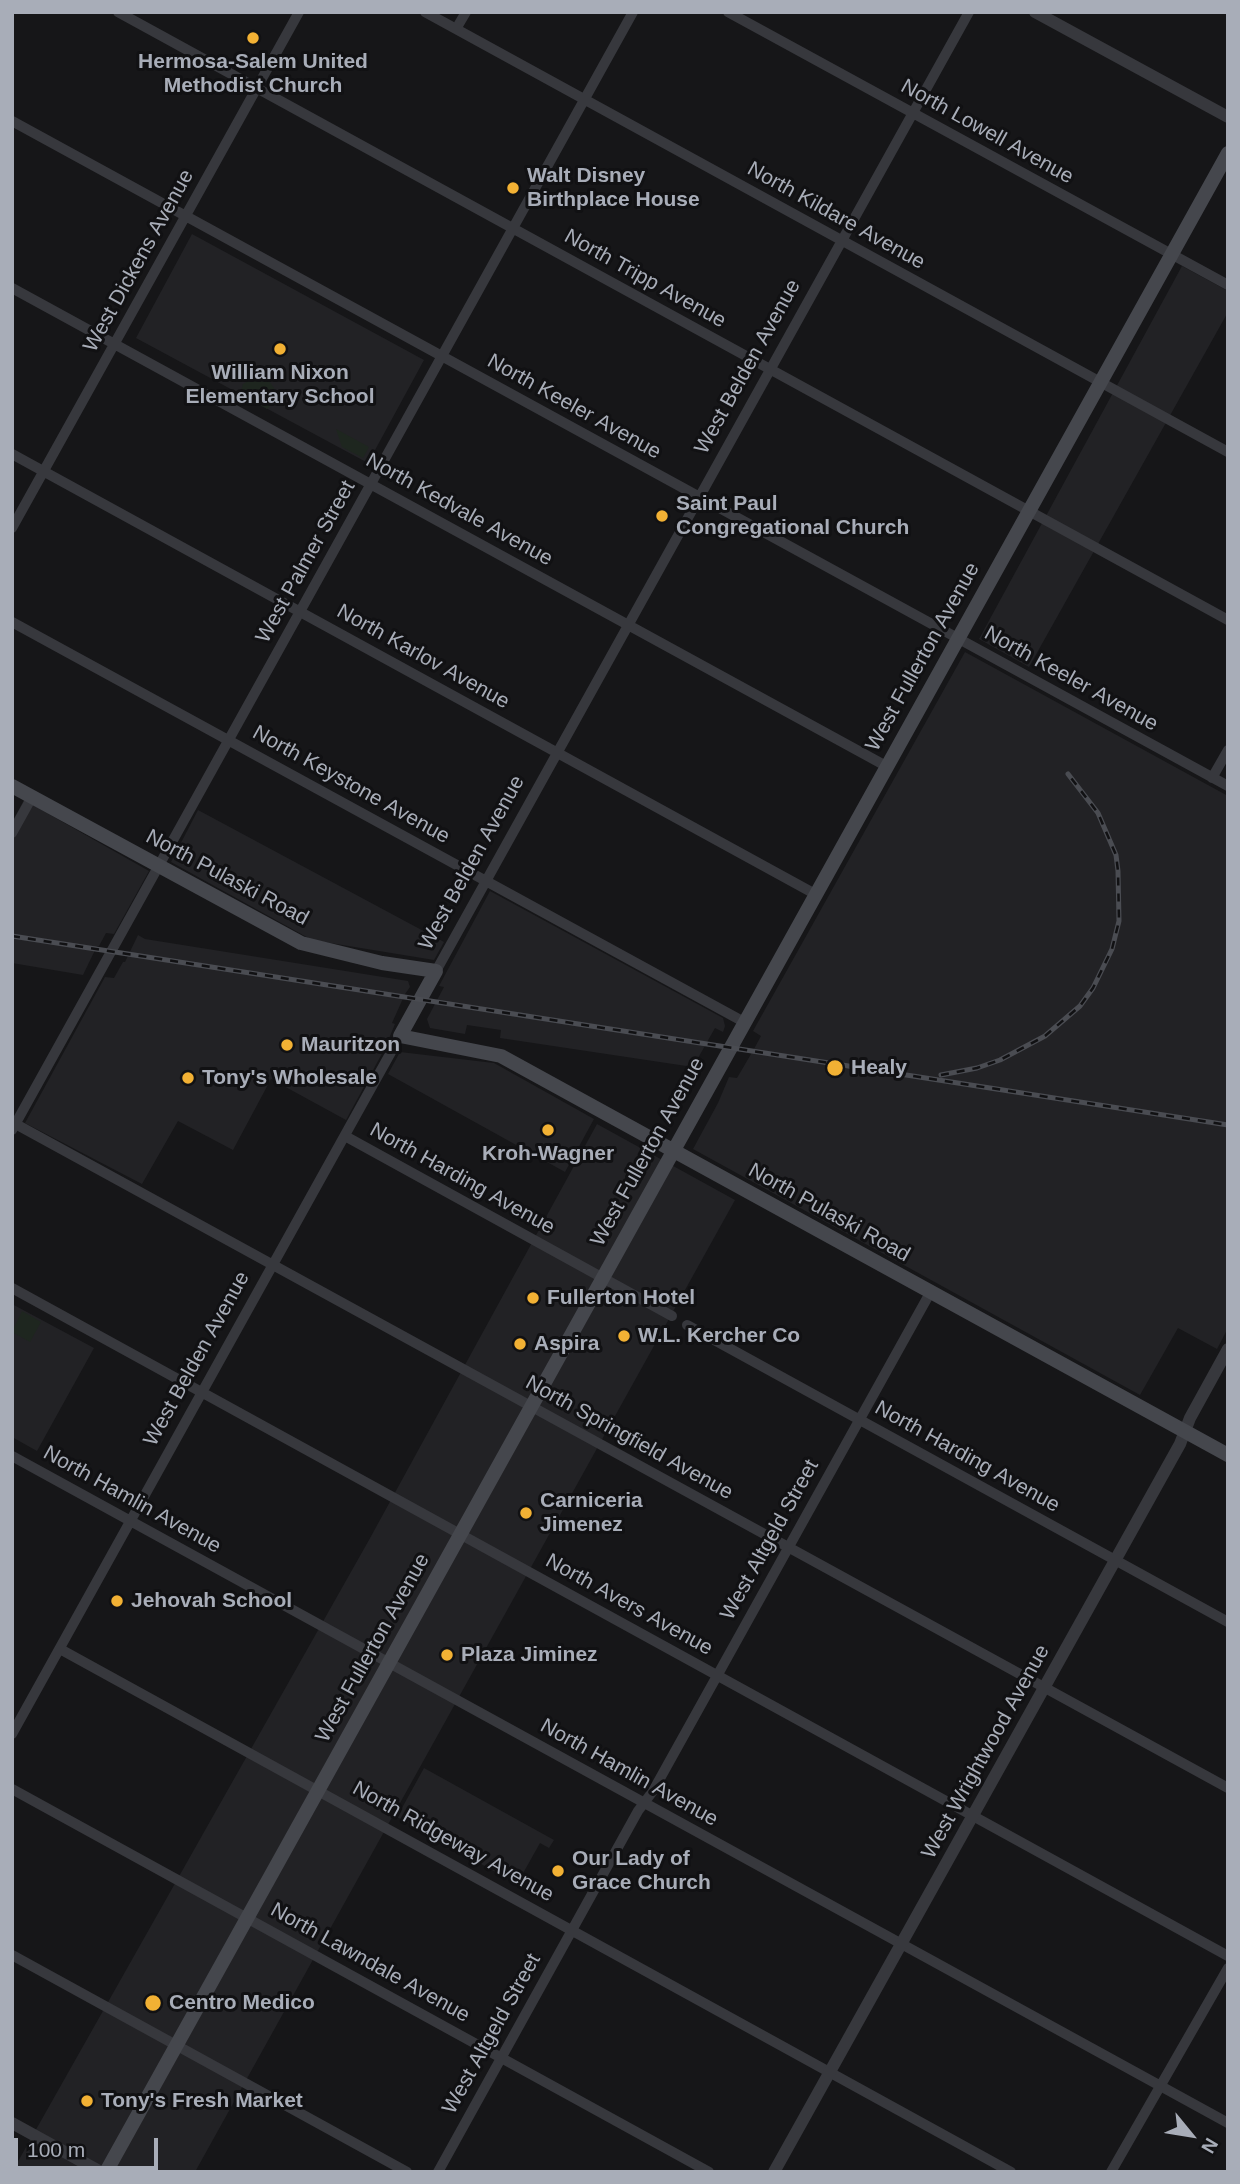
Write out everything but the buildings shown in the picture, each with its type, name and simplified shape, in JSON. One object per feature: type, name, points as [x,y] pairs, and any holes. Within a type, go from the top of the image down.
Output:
[{"type":"main road","name":"West Fullerton Avenue","points":[[103,2172],[1228,153]]},
{"type":"main road","name":"North Pulaski Road","points":[[12,786],[301,943],[382,963],[436,971]]},
{"type":"main road","name":"West Belden Avenue","points":[[400,1036],[436,971]]},
{"type":"main road","name":"North Pulaski Road","points":[[400,1036],[501,1056],[1228,1455]]},
{"type":"street","name":"North Tripp Avenue","points":[[118,12],[1228,620]]},
{"type":"street","name":"West Dickens Avenue","points":[[12,528],[299,12]]},
{"type":"street","name":"North Kildare Avenue","points":[[425,12],[1228,452]]},
{"type":"street","points":[[456,29],[466,12]]},
{"type":"street","name":"West Palmer Street","points":[[13,1125],[633,12]]},
{"type":"street","name":"North Lowell Avenue","points":[[727,12],[1228,285]]},
{"type":"street","name":"West Belden Avenue","points":[[436,971],[970,12]]},
{"type":"street","points":[[1035,12],[1228,117]]},
{"type":"street","name":"North Keeler Avenue","points":[[12,121],[1228,786]]},
{"type":"street","name":"North Kedvale Avenue","points":[[12,288],[886,766]]},
{"type":"street","name":"North Karlov Avenue","points":[[12,454],[816,894]]},
{"type":"street","name":"North Keystone Avenue","points":[[12,622],[744,1022]]},
{"type":"street","points":[[1212,778],[1228,750]]},
{"type":"street","points":[[12,833],[32,797]]},
{"type":"street","name":"West Belden Avenue","points":[[12,1734],[400,1036]]},
{"type":"street","name":"North Springfield Avenue","points":[[13,1125],[1228,1788]]},
{"type":"street","name":"North Harding Avenue","points":[[345,1136],[672,1316]]},
{"type":"street","name":"North Avers Avenue","points":[[12,1289],[1228,1956]]},
{"type":"street","name":"West Altgeld Street","points":[[438,2172],[930,1293]]},
{"type":"street","name":"North Harding Avenue","points":[[687,1325],[1228,1622]]},
{"type":"street","name":"West Wrightwood Avenue","points":[[774,2172],[1180,1444],[1189,1418],[1228,1349]]},
{"type":"street","name":"North Hamlin Avenue","points":[[12,1456],[1228,2123]]},
{"type":"street","name":"North Ridgeway Avenue","points":[[60,1649],[1011,2172]]},
{"type":"street","name":"North Lawndale Avenue","points":[[12,1789],[709,2172]]},
{"type":"street","points":[[12,1955],[407,2172]]},
{"type":"street","points":[[1111,2172],[1228,1968]]},
{"type":"street","points":[[12,2123],[103,2172]]},
{"type":"shaded area","name":"William Nixon Elementary School","points":[[192,234],[424,360],[368,463],[136,338]]},
{"type":"shaded area","points":[[1182,266],[1228,291],[1228,312],[1029,667],[979,639]]},
{"type":"shaded area","points":[[257,376],[267,378],[276,391],[275,401],[267,409],[240,394],[243,384]]},
{"type":"shaded area","points":[[336,429],[369,447],[363,458],[342,447]]},
{"type":"shaded area","points":[[965,652],[1228,796],[1228,1328],[1217,1349],[1178,1328],[1140,1395],[693,1149],[729,1077],[737,1078],[754,1049],[761,1036],[753,1031]]},
{"type":"shaded area","points":[[24,800],[149,871],[114,934],[106,933],[83,975],[12,963],[12,822]]},
{"type":"shaded area","points":[[198,810],[444,942],[434,960],[312,940],[171,862]]},
{"type":"shaded area","points":[[490,891],[723,1018],[723,1032],[715,1028],[693,1067],[500,1038],[501,1030],[467,1025],[465,1034],[430,1028],[427,1019],[444,987],[439,986]]},
{"type":"shaded area","points":[[138,935],[145,939],[408,981],[410,987],[392,1023],[395,1024],[385,1048],[346,1120],[271,1079],[233,1150],[178,1121],[142,1184],[25,1123],[105,977],[114,978]]},
{"type":"shaded area","points":[[400,1052],[494,1063],[594,1119],[565,1172],[388,1074]]},
{"type":"shaded area","points":[[597,1124],[735,1200],[195,2172],[12,2172],[369,1540]]},
{"type":"shaded area","points":[[12,1304],[94,1348],[37,1451],[12,1437]]},
{"type":"shaded area","points":[[22,1311],[41,1322],[30,1342],[12,1332]]},
{"type":"shaded area","points":[[424,1768],[554,1840],[549,1848],[540,1843],[517,1884],[397,1817]]},
{"type":"railway","points":[[941,1075],[1000,1060],[1045,1036],[1080,1006],[1093,988],[1112,949],[1119,921],[1116,855],[1098,813],[1068,774]]},
{"type":"railway","points":[[12,936],[1228,1125]]},
{"type":"place","name":"Hermosa-Salem United Methodist Church","points":[[253,38]]},
{"type":"place","name":"Walt Disney Birthplace House","points":[[513,188]]},
{"type":"place","name":"William Nixon Elementary School","points":[[280,349]]},
{"type":"place","name":"Saint Paul Congregational Church","points":[[662,516]]},
{"type":"place","name":"Mauritzon","points":[[287,1045]]},
{"type":"place","name":"Healy","points":[[835,1068]]},
{"type":"place","name":"Tony's Wholesale","points":[[188,1078]]},
{"type":"place","name":"Kroh-Wagner","points":[[548,1130]]},
{"type":"place","name":"Fullerton Hotel","points":[[533,1298]]},
{"type":"place","name":"W.L. Kercher Co","points":[[624,1336]]},
{"type":"place","name":"Aspira","points":[[520,1344]]},
{"type":"place","name":"Carniceria Jimenez","points":[[526,1513]]},
{"type":"place","name":"Jehovah School","points":[[117,1601]]},
{"type":"place","name":"Plaza Jiminez","points":[[447,1655]]},
{"type":"place","name":"Our Lady of Grace Church","points":[[558,1871]]},
{"type":"place","name":"Centro Medico","points":[[153,2003]]},
{"type":"place","name":"Tony's Fresh Market","points":[[87,2101]]}]
